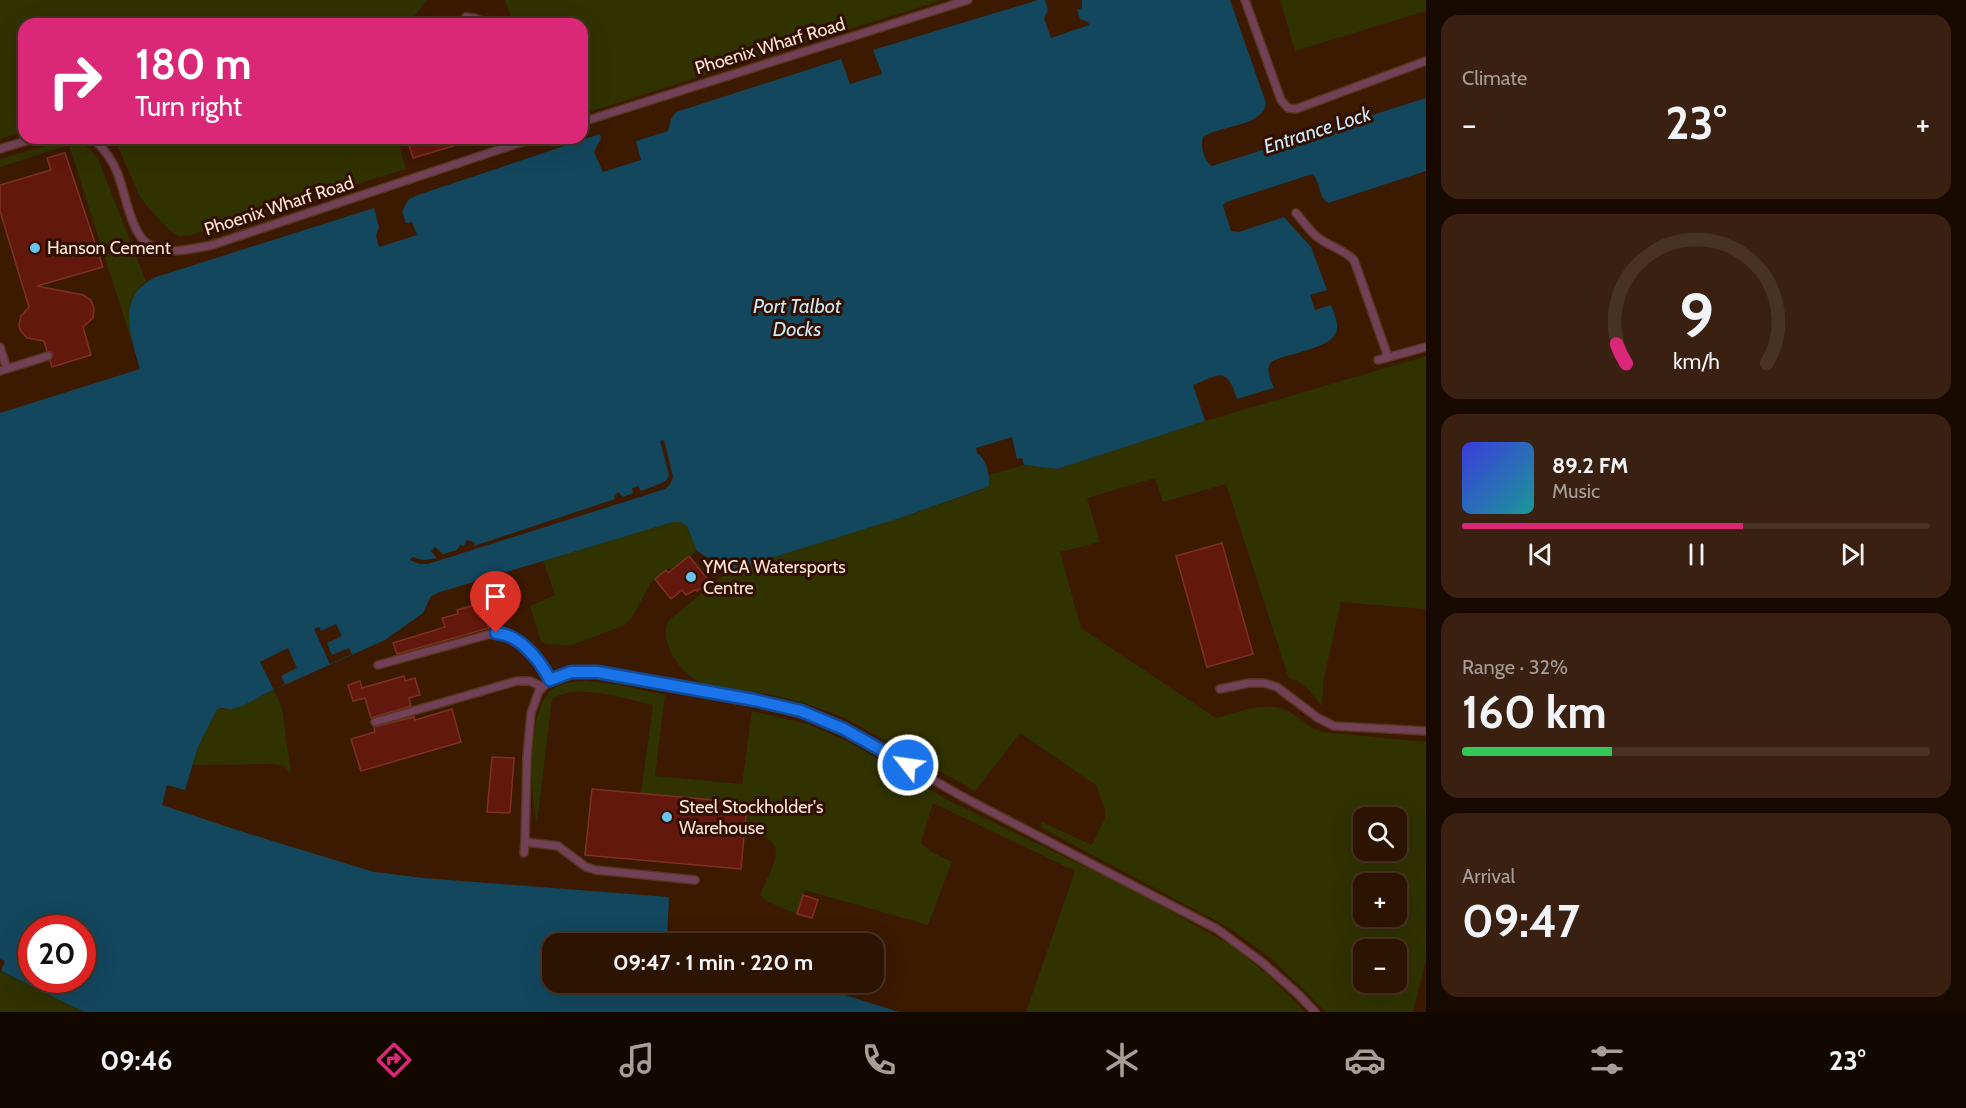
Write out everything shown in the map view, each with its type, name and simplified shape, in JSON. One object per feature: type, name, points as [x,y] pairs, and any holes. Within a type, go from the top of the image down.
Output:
[{"type":"lane","name":"Phoenix Wharf Road","points":[[588,120],[968,0]]},
{"type":"lane","points":[[1245,0],[1281,100],[1288,108],[1296,109],[1426,61]]},
{"type":"lane","points":[[466,17],[474,18]]},
{"type":"lane","points":[[0,149],[18,144]]},
{"type":"lane","name":"Phoenix Wharf Road","points":[[100,144],[117,172],[135,227],[145,242],[158,249],[189,250],[212,245],[516,144]]},
{"type":"lane","points":[[1296,213],[1316,236],[1331,246],[1346,251],[1354,260],[1388,357]]},
{"type":"lane","points":[[0,347],[4,370],[48,356]]},
{"type":"lane","points":[[1378,360],[1426,347]]},
{"type":"lane","points":[[378,665],[501,633],[512,637],[525,648],[542,666],[550,680]]},
{"type":"lane","points":[[524,853],[529,726],[532,707],[542,687],[550,680],[571,672],[607,674],[754,700],[816,716],[870,743],[963,798],[1217,929],[1238,942],[1269,968],[1315,1012]]},
{"type":"lane","points":[[375,722],[522,680],[534,682],[542,687]]},
{"type":"lane","points":[[1221,689],[1249,683],[1264,683],[1277,687],[1318,718],[1334,726],[1426,731]]},
{"type":"lane","points":[[525,842],[558,846],[590,869],[695,880]]},
{"type":"shaded area","points":[[0,0],[427,0],[413,18],[18,18],[18,133],[0,139]]},
{"type":"shaded area","points":[[505,0],[942,0],[588,112],[588,18],[512,18]]},
{"type":"shaded area","points":[[1280,0],[1426,0],[1426,11],[1295,51]]},
{"type":"shaded area","points":[[51,144],[82,144],[98,159],[146,281],[133,301],[132,342],[69,145],[0,167],[0,159]]},
{"type":"shaded area","points":[[117,144],[399,144],[406,169],[191,235],[179,236],[169,230],[138,193]]},
{"type":"shaded area","points":[[1426,356],[1426,609],[1341,602],[1324,678],[1322,706],[1304,686],[1289,679],[1226,484],[1163,502],[1155,478],[1087,498],[1100,542],[1060,552],[1081,628],[1216,718],[1253,708],[1281,708],[1322,732],[1426,742],[1426,960],[1413,1012],[1326,1012],[1272,959],[1231,929],[1040,827],[1042,822],[1092,845],[1105,818],[1105,810],[1097,786],[1020,733],[975,791],[835,714],[783,697],[703,684],[687,674],[669,649],[666,630],[668,621],[729,571],[897,519],[981,490],[989,485],[989,475],[1024,465],[1057,469],[1205,421]]},
{"type":"shaded area","points":[[673,522],[681,522],[687,526],[697,551],[672,570],[669,567],[650,584],[632,618],[625,625],[569,646],[541,642],[530,606],[555,595],[543,561]]},
{"type":"shaded area","points":[[585,681],[615,684],[665,695],[655,776],[742,784],[752,711],[811,725],[849,742],[948,800],[1139,893],[1232,946],[1267,974],[1305,1012],[1026,1012],[1075,871],[933,803],[921,843],[931,852],[952,862],[928,925],[805,890],[797,914],[766,901],[760,895],[773,866],[776,850],[774,844],[768,839],[745,831],[747,803],[641,793],[653,705],[629,699],[601,693],[574,692],[552,699],[537,824],[533,794],[532,755],[537,717],[543,702],[554,688],[566,683]]},
{"type":"shaded area","points":[[274,690],[282,708],[291,773],[281,765],[272,764],[193,765],[198,747],[217,709],[236,708]]},
{"type":"shaded area","points":[[0,971],[18,980],[18,993],[45,993],[84,1012],[0,1012]]},
{"type":"water","name":"Port Talbot Docks","points":[[1038,0],[1045,0],[1048,10],[1044,18],[1051,38],[1089,25],[1088,22],[1080,19],[1077,10],[1082,8],[1082,0],[1230,0],[1266,103],[1263,111],[1257,117],[1203,137],[1203,153],[1209,164],[1212,166],[1426,98],[1426,171],[1328,203],[1312,174],[1226,202],[1223,205],[1231,231],[1239,232],[1284,217],[1311,247],[1327,290],[1310,295],[1315,310],[1331,305],[1336,320],[1337,329],[1328,341],[1309,350],[1271,362],[1269,372],[1274,388],[1237,399],[1226,377],[1210,378],[1193,385],[1205,421],[1057,469],[1024,465],[1022,458],[1017,459],[1012,437],[976,448],[985,463],[989,476],[989,485],[985,488],[897,519],[729,571],[697,551],[687,526],[681,522],[673,522],[440,592],[431,596],[423,613],[385,640],[242,706],[217,709],[198,747],[185,790],[167,785],[162,805],[374,872],[669,897],[667,933],[542,933],[542,993],[839,993],[899,1012],[84,1012],[46,993],[96,993],[96,915],[18,915],[18,979],[1,971],[5,961],[0,959],[0,413],[140,369],[130,330],[131,305],[135,294],[143,285],[156,277],[374,208],[379,227],[376,236],[379,247],[417,235],[412,222],[406,223],[402,211],[409,199],[418,195],[570,144],[588,144],[588,138],[600,134],[601,138],[594,152],[603,172],[641,160],[636,141],[668,131],[671,119],[676,112],[841,59],[850,84],[882,74],[873,50]]},
{"type":"pier","points":[[664,440],[673,477],[665,489],[428,564],[419,564],[410,560],[412,557],[423,560],[437,558],[431,551],[435,547],[443,554],[457,550],[460,545],[464,546],[467,540],[475,543],[474,546],[615,499],[618,492],[623,497],[633,493],[632,488],[638,486],[641,491],[662,483],[669,475],[660,441]]},
{"type":"pier","points":[[336,624],[342,636],[327,643],[332,655],[349,648],[352,654],[330,664],[314,629],[319,627],[321,631]]},
{"type":"pier","points":[[288,648],[297,668],[281,676],[285,684],[274,690],[260,662]]},
{"type":"building","points":[[409,144],[460,144],[413,158]]},
{"type":"building","points":[[65,153],[103,267],[37,286],[83,295],[91,300],[94,309],[93,318],[83,327],[91,355],[52,367],[50,361],[53,355],[47,351],[44,341],[27,338],[20,330],[21,316],[29,307],[0,211],[0,185],[51,170],[47,158]]},
{"type":"building","points":[[1222,543],[1253,654],[1207,667],[1176,556]]},
{"type":"building","name":"YMCA Watersports Centre","points":[[689,556],[709,581],[697,591],[686,595],[682,590],[671,599],[655,579],[666,570],[668,573]]},
{"type":"building","points":[[482,603],[489,628],[397,654],[393,643],[445,627],[442,618],[458,614],[457,610]]},
{"type":"building","points":[[404,676],[405,681],[415,678],[420,695],[409,698],[411,706],[371,718],[365,698],[353,701],[348,685],[360,681],[362,688]]},
{"type":"building","points":[[452,709],[461,742],[361,771],[351,739],[375,732],[374,727],[414,717],[415,720]]},
{"type":"building","points":[[492,757],[514,758],[510,813],[487,812]]},
{"type":"building","name":"Steel Stockholder's Warehouse","points":[[592,789],[747,803],[741,869],[585,855]]},
{"type":"building","points":[[803,895],[818,900],[812,918],[797,914]]},
{"type":"place","name":"Hanson Cement","points":[[35,248]]},
{"type":"place","name":"YMCA Watersports Centre","points":[[691,577]]},
{"type":"place","name":"Steel Stockholder's Warehouse","points":[[667,817]]},
{"type":"route","points":[[496,633],[505,634],[516,640],[538,661],[550,680],[571,672],[597,672],[781,706],[830,722],[908,765]]},
{"type":"water label","name":"Entrance Lock","points":[[1317,130]]}]
